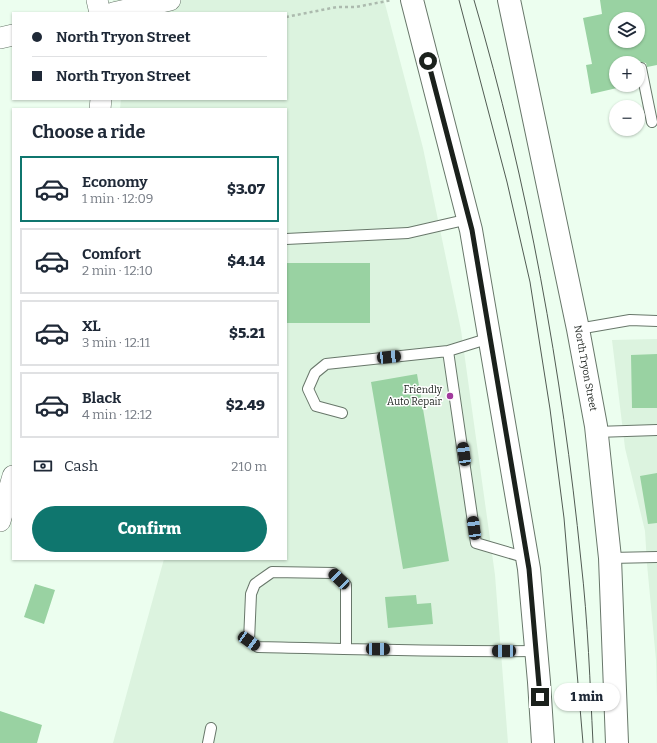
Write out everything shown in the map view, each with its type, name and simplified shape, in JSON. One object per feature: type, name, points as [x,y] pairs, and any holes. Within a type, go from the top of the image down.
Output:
[{"type":"main road","points":[[412,0],[469,219],[490,338],[527,558],[543,743]]},
{"type":"main road","name":"North Tryon Street","points":[[509,0],[578,329],[596,432],[610,558],[617,743]]},
{"type":"street","points":[[97,0],[100,12]]},
{"type":"street","points":[[117,12],[170,0]]},
{"type":"street","points":[[0,38],[12,35]]},
{"type":"street","points":[[0,521],[12,479]]},
{"type":"lane","points":[[645,88],[652,122]]},
{"type":"lane","points":[[287,239],[408,233],[469,219]]},
{"type":"lane","points":[[578,329],[630,320],[657,321]]},
{"type":"lane","points":[[342,413],[316,406],[308,389],[315,373],[326,364],[448,350],[490,338]]},
{"type":"lane","points":[[448,350],[476,543],[527,558]]},
{"type":"lane","points":[[596,432],[657,430]]},
{"type":"lane","points":[[610,558],[657,558]]},
{"type":"lane","points":[[346,649],[346,585],[333,573],[272,572],[255,584],[251,594],[249,641],[258,647],[346,649],[536,651]]},
{"type":"lane","points":[[208,743],[211,728]]},
{"type":"path","points":[[287,17],[338,7],[356,7],[393,0]]},
{"type":"shaded area","points":[[113,0],[384,0],[423,148],[461,330],[495,575],[508,743],[113,743],[164,560],[287,560],[287,108],[120,108],[121,100],[287,100],[287,12],[115,12]]},
{"type":"shaded area","points":[[657,339],[657,698],[656,660],[645,531],[625,448],[612,340]]},
{"type":"building","points":[[600,0],[657,0],[657,65],[647,67],[645,63],[645,56],[609,56],[609,90],[591,94],[586,65],[592,64],[583,18],[602,14]]},
{"type":"building","points":[[287,263],[370,263],[370,323],[287,323]]},
{"type":"building","points":[[657,354],[657,408],[632,408],[631,355]]},
{"type":"building","points":[[417,374],[449,561],[403,569],[371,382]]},
{"type":"building","points":[[657,473],[657,523],[648,524],[640,476]]},
{"type":"building","points":[[35,584],[55,590],[44,624],[24,617]]},
{"type":"building","points":[[416,595],[417,604],[431,603],[433,624],[388,628],[385,597]]},
{"type":"building","points":[[0,711],[42,725],[37,743],[0,743]]},
{"type":"tram line","points":[[459,0],[507,182],[530,282],[550,409],[564,518],[583,743]]},
{"type":"tram line","points":[[474,0],[511,138],[527,208],[553,349],[564,419],[583,584],[593,743]]},
{"type":"place","name":"Friendly Auto Repair","points":[[450,396]]},
{"type":"route","points":[[428,61],[472,230],[529,569],[540,697]]}]
